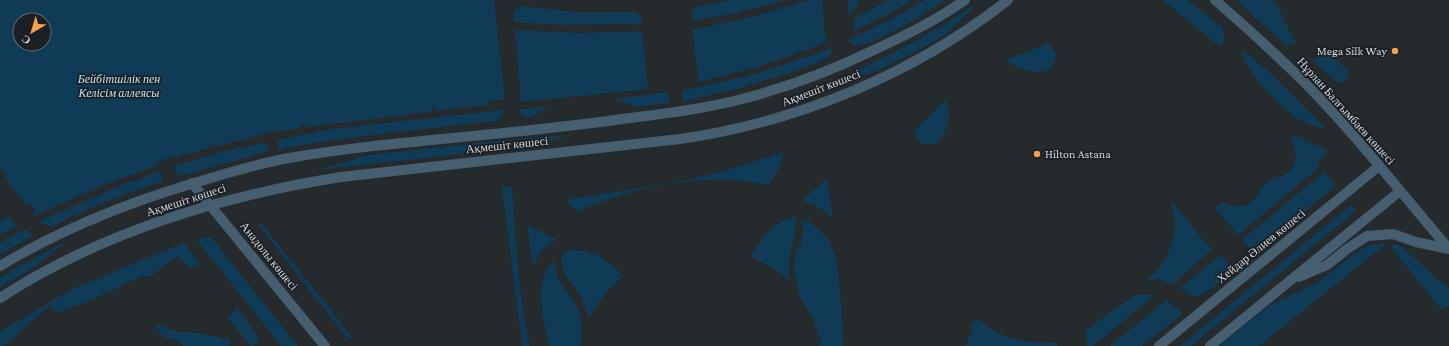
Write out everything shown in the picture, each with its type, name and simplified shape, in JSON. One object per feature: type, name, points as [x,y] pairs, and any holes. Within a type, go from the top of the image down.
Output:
[{"type":"street","name":"Ақмешіт көшесі","points":[[0,266],[80,224],[142,200],[192,183],[257,165],[340,150],[512,132],[677,112],[736,101],[786,87],[840,66],[917,30],[965,0]]},
{"type":"street","name":"Ақмешіт көшесі","points":[[0,298],[34,277],[73,256],[108,241],[178,214],[286,186],[341,177],[636,145],[703,136],[760,123],[819,104],[887,76],[931,53],[961,35],[1008,0]]},
{"type":"street","name":"Нұрлан Балғымбаев көшесі","points":[[1215,0],[1306,84],[1379,166],[1449,249]]},
{"type":"street","name":"Хейдар Әлиев көшесі","points":[[1159,346],[1379,166]]},
{"type":"street","name":"Анадолы көшесі","points":[[192,183],[325,346]]},
{"type":"street","points":[[1210,346],[1400,191]]},
{"type":"street","points":[[1291,279],[1327,265],[1347,249],[1367,236],[1393,234],[1416,242],[1449,249]]},
{"type":"green space","name":"Бейбітшілік пен Келісім аллеясы","points":[[0,0],[494,0],[505,99],[489,101],[489,105],[435,111],[435,107],[432,107],[431,112],[306,127],[306,124],[302,125],[301,128],[276,132],[276,130],[273,130],[272,132],[214,147],[211,144],[209,145],[210,148],[173,158],[172,156],[157,162],[158,165],[106,184],[33,216],[32,213],[36,210],[30,203],[26,206],[5,177],[4,169],[0,171]]},
{"type":"green space","points":[[731,0],[786,0],[736,13],[693,21],[692,11],[695,7]]},
{"type":"green space","points":[[810,0],[822,0],[826,43],[757,67],[699,82],[692,30],[759,15]]},
{"type":"green space","points":[[847,0],[859,0],[856,8],[849,16]]},
{"type":"green space","points":[[888,0],[912,0],[887,15],[854,31],[853,19]]},
{"type":"green space","points":[[925,0],[945,0],[915,19],[876,40],[866,44],[856,45],[848,40],[903,13]]},
{"type":"green space","points":[[981,0],[946,34],[915,52],[878,70],[854,79],[853,72],[950,21]]},
{"type":"green space","points":[[1163,0],[1187,0],[1222,27],[1225,41],[1220,47]]},
{"type":"green space","points":[[1236,0],[1271,0],[1277,5],[1296,44],[1286,45]]},
{"type":"green space","points":[[522,6],[575,12],[636,12],[641,16],[641,24],[560,25],[514,22],[514,12]]},
{"type":"green space","points":[[515,30],[578,33],[642,31],[648,89],[521,102]]},
{"type":"green space","points":[[1047,44],[1051,46],[1056,54],[1054,63],[1049,69],[1043,72],[1027,71],[1005,60]]},
{"type":"green space","points":[[832,48],[831,54],[828,58],[793,72],[736,89],[683,101],[682,91],[755,74]]},
{"type":"green space","points":[[1241,49],[1275,77],[1326,129],[1302,121],[1287,111],[1262,86],[1248,66]]},
{"type":"green space","points":[[1329,53],[1349,72],[1344,83],[1337,82],[1314,62],[1317,55]]},
{"type":"green space","points":[[832,79],[834,88],[785,105]]},
{"type":"green space","points":[[668,92],[670,103],[637,107],[614,99]]},
{"type":"green space","points":[[946,100],[948,106],[948,124],[946,130],[934,144],[922,144],[915,137],[915,130]]},
{"type":"green space","points":[[550,106],[530,118],[523,116],[517,110]]},
{"type":"green space","points":[[503,110],[503,115],[497,121],[360,137],[279,149],[277,140],[331,129]]},
{"type":"green space","points":[[1291,134],[1327,150],[1327,153],[1316,163],[1320,167],[1238,235],[1215,208],[1224,203],[1232,206],[1244,206],[1252,202],[1266,183],[1289,171],[1295,160]]},
{"type":"green space","points":[[571,135],[522,148],[521,139]]},
{"type":"green space","points":[[506,140],[507,149],[317,170],[368,155]]},
{"type":"green space","points":[[266,142],[269,151],[181,176],[176,174],[174,166],[222,152]]},
{"type":"green space","points":[[784,152],[780,167],[769,185],[727,180],[689,181],[650,188],[612,198],[577,212],[566,200],[672,183],[721,172]]},
{"type":"green space","points":[[160,171],[163,181],[128,193],[74,215],[54,226],[49,226],[38,222],[117,187]]},
{"type":"green space","points":[[1324,172],[1336,186],[1258,250],[1251,249],[1247,246],[1242,240]]},
{"type":"green space","points":[[827,178],[833,220],[827,213],[819,208],[802,201]]},
{"type":"green space","points":[[512,186],[520,286],[530,346],[522,346],[502,187]]},
{"type":"green space","points":[[1170,199],[1212,249],[1172,285],[1159,279],[1145,281],[1159,269],[1170,249],[1175,231],[1175,219]]},
{"type":"green space","points":[[1352,204],[1356,211],[1191,346],[1180,346]]},
{"type":"green space","points":[[9,216],[17,226],[0,235],[0,222]]},
{"type":"green space","points":[[797,217],[795,236],[789,261],[791,283],[781,273],[751,256],[764,236],[770,230],[781,222]]},
{"type":"green space","points":[[802,220],[810,222],[827,238],[836,257],[842,311],[843,346],[819,346],[821,341],[813,319],[800,297],[794,268],[796,253],[801,244],[803,231]]},
{"type":"green space","points":[[257,223],[261,223],[354,339],[347,338]]},
{"type":"green space","points":[[527,225],[557,239],[542,250],[533,265]]},
{"type":"green space","points":[[25,229],[33,236],[0,254],[0,243]]},
{"type":"green space","points":[[211,237],[298,346],[281,346],[196,239]]},
{"type":"green space","points":[[67,241],[36,266],[0,287],[0,278]]},
{"type":"green space","points":[[184,243],[200,264],[191,268],[177,256],[150,277],[142,276],[94,299],[57,313],[50,305],[4,346],[0,346],[0,332],[70,290]]},
{"type":"green space","points":[[1386,244],[1259,346],[1219,346],[1268,306],[1318,282],[1369,245]]},
{"type":"green space","points":[[1398,244],[1449,288],[1449,306],[1442,310],[1390,246]]},
{"type":"green space","points":[[572,250],[588,252],[606,260],[623,276],[604,296],[589,318],[581,297],[562,267],[562,254]]},
{"type":"green space","points":[[1221,255],[1230,266],[1229,273],[1213,288],[1198,296],[1192,296],[1180,288]]},
{"type":"green space","points":[[555,260],[557,276],[580,314],[582,328],[580,346],[549,346],[542,312],[541,290],[543,279]]},
{"type":"green space","points":[[1135,295],[1155,295],[1093,346],[1087,346],[1086,330]]},
{"type":"green space","points":[[1166,300],[1183,313],[1142,346],[1110,346]]},
{"type":"green space","points":[[237,308],[260,339],[254,346],[250,346],[228,318]]},
{"type":"green space","points":[[978,319],[996,332],[1010,338],[1034,342],[1058,343],[1058,346],[965,346],[974,327],[970,326]]},
{"type":"green space","points":[[158,324],[174,331],[230,339],[229,346],[183,346],[176,339],[164,338],[156,327]]},
{"type":"place","name":"Mega Silk Way","points":[[1395,51]]},
{"type":"place","name":"Hilton Astana","points":[[1037,154]]}]
